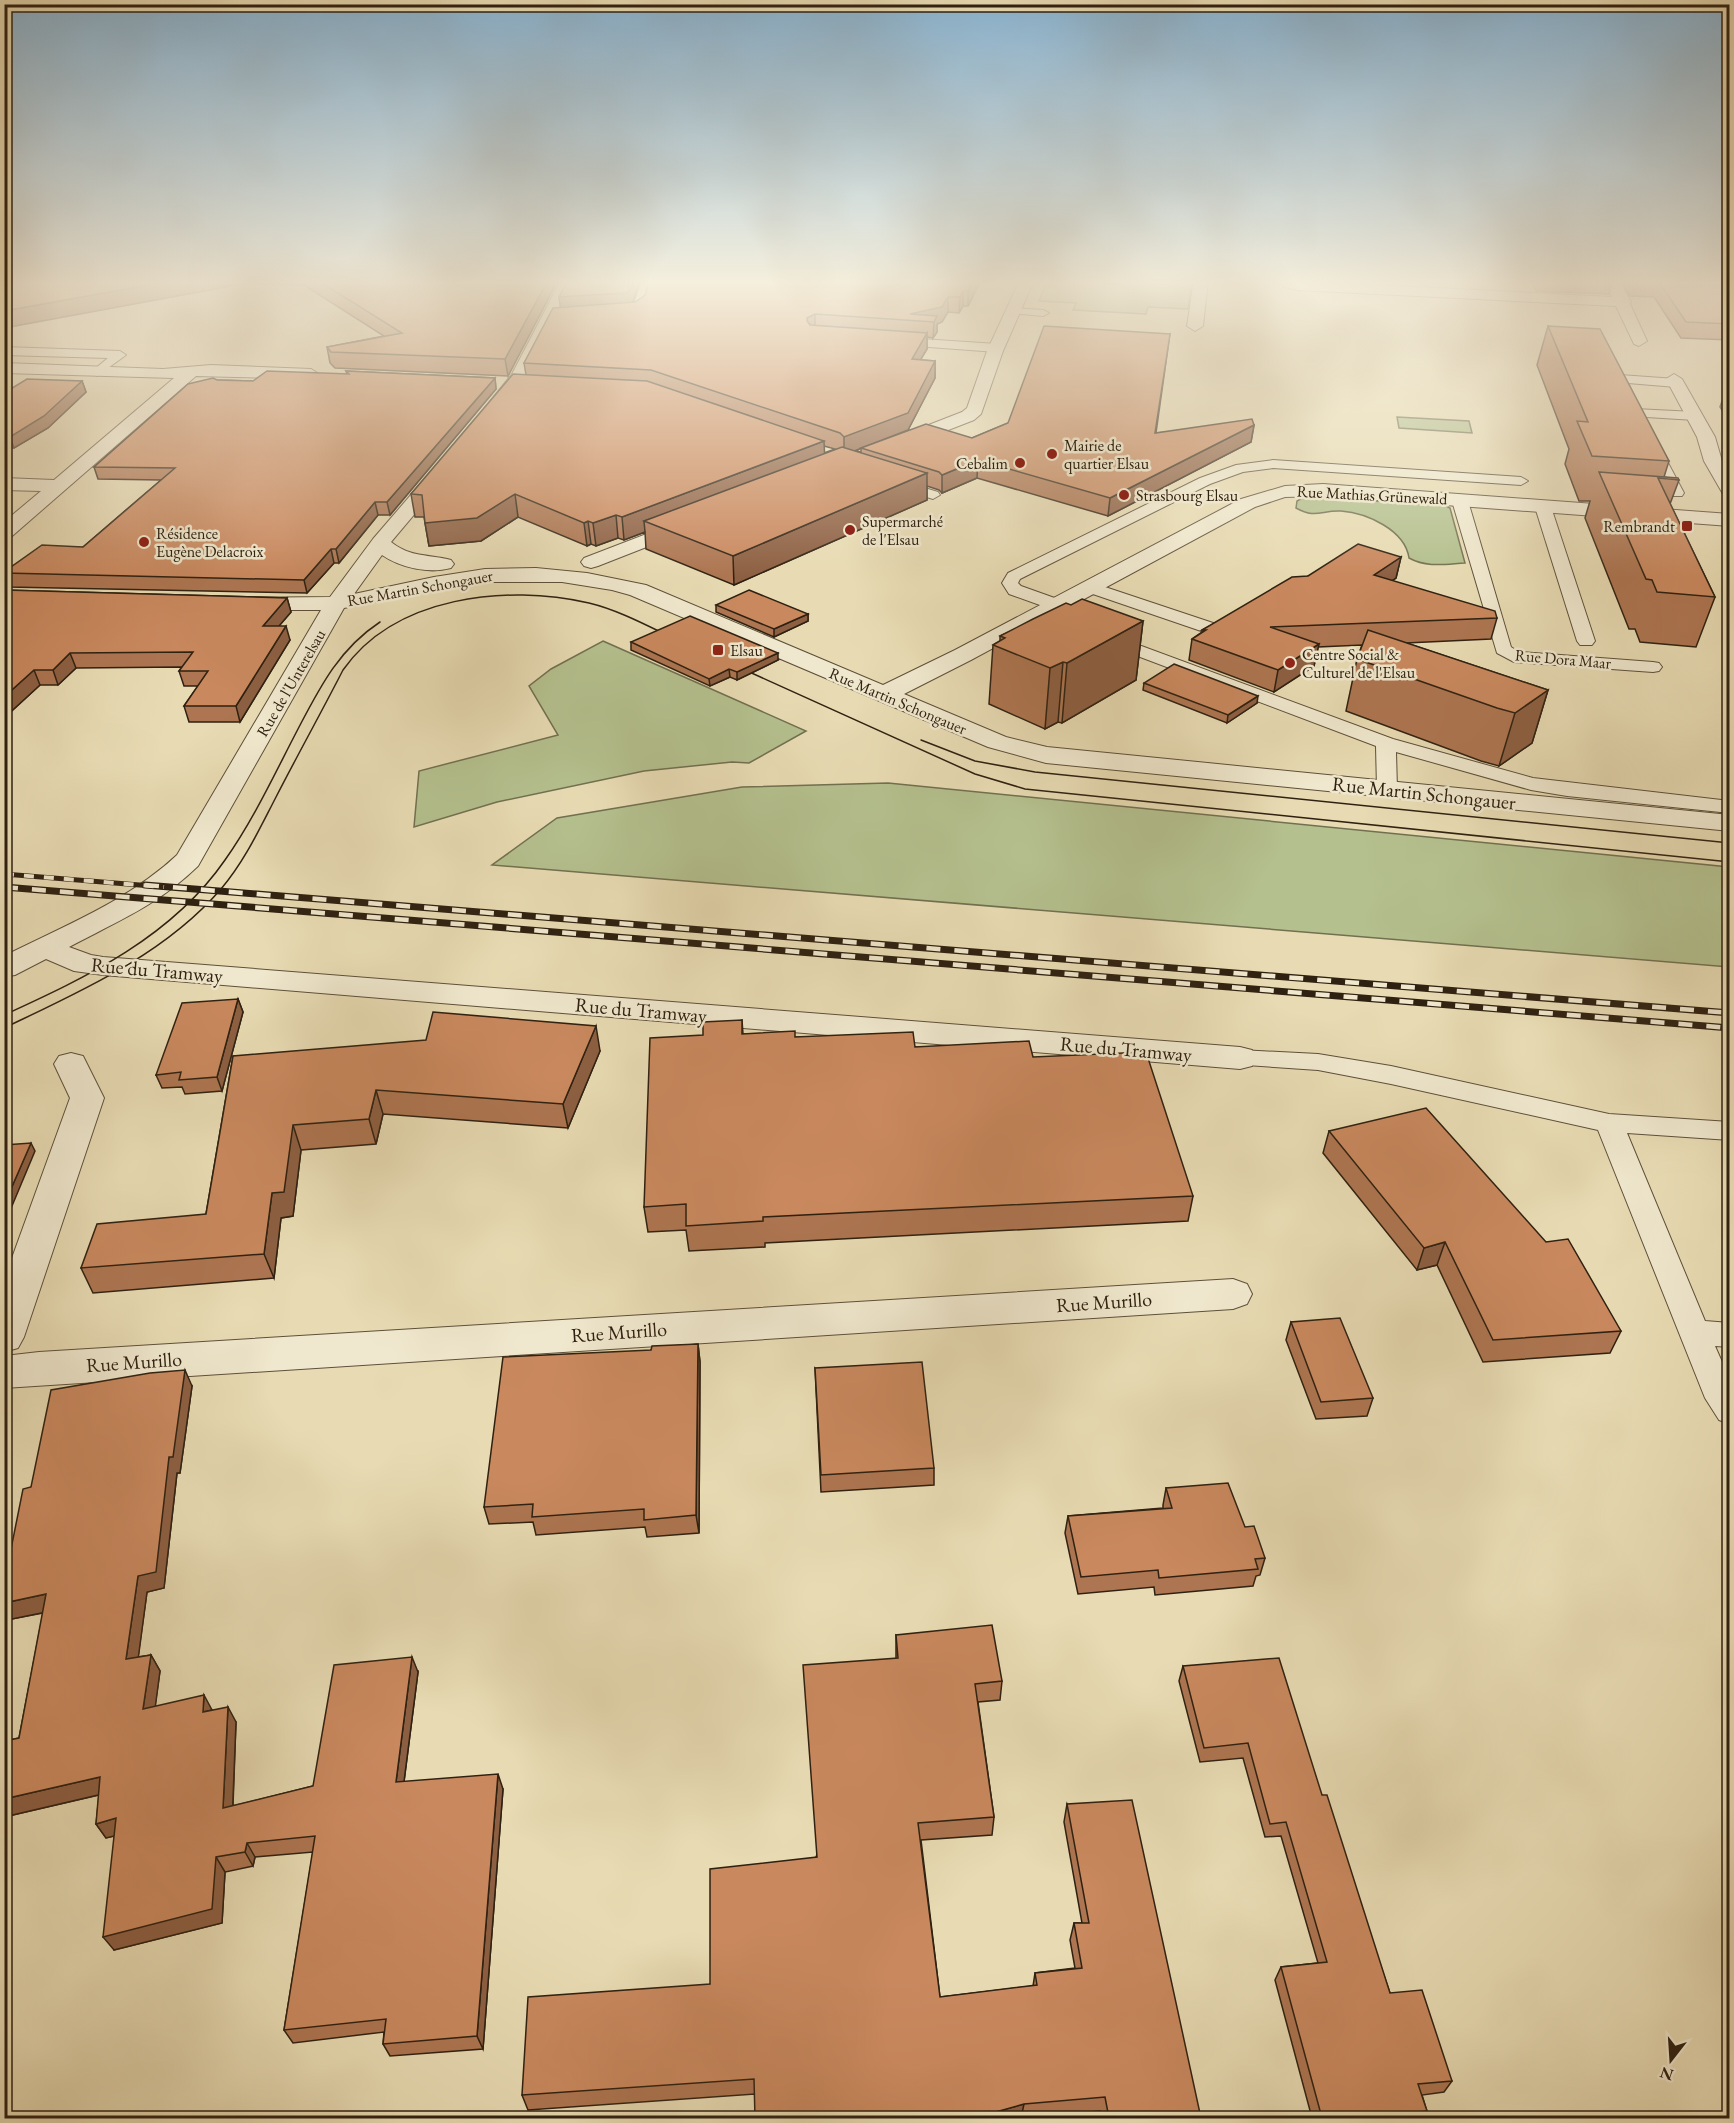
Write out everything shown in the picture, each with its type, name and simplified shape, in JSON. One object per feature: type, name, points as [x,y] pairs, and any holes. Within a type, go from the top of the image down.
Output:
[{"type":"street","points":[[4,532],[183,379]]},
{"type":"street","points":[[483,422],[517,379]]},
{"type":"street","points":[[878,451],[968,416],[977,406],[986,379]]},
{"type":"street","points":[[1675,381],[1706,437],[1713,461],[1730,490]]},
{"type":"street","points":[[493,382],[533,388]]},
{"type":"street","name":"Rue de l'Unterelsau","points":[[4,968],[145,896],[165,882],[188,860],[336,603],[380,543],[454,457]]},
{"type":"street","points":[[4,484],[59,486]]},
{"type":"street","name":"Rue Mathias Grünewald","points":[[884,683],[910,682],[1054,613],[1090,587],[1271,493],[1288,490],[1323,490],[1730,520]]},
{"type":"street","points":[[591,562],[709,515]]},
{"type":"street","points":[[380,543],[389,553],[409,562],[444,564]]},
{"type":"street","name":"Rue Martin Schongauer","points":[[336,603],[385,580],[444,564],[525,558],[591,562],[646,572]]},
{"type":"street","name":"Rue Martin Schongauer","points":[[336,603],[434,583],[497,574],[554,574],[592,579],[638,590],[884,683],[997,742],[1046,755],[1730,823]]},
{"type":"street","points":[[217,602],[300,605],[336,603]]},
{"type":"street","name":"Rue Martin Schongauer","points":[[910,682],[951,705],[1046,746],[1119,762]]},
{"type":"street","name":"Rue du Tramway","points":[[46,948],[85,964],[103,966],[1239,1058]]},
{"type":"street","points":[[4,1337],[87,1098],[71,1064]]},
{"type":"street","name":"Rue Murillo","points":[[4,1372],[1233,1294]]},
{"type":"lane","points":[[1620,379],[1677,493]]},
{"type":"lane","points":[[1622,379],[1675,381]]},
{"type":"lane","points":[[1640,423],[1695,416]]},
{"type":"lane","points":[[1054,613],[1015,590],[1010,583],[1014,576],[1223,474],[1241,468],[1273,465],[1521,482]]},
{"type":"lane","points":[[1437,476],[1444,481],[1459,485],[1508,489],[1533,506],[1586,641]]},
{"type":"lane","points":[[880,478],[933,495]]},
{"type":"lane","name":"Rue Dora Maar","points":[[1460,501],[1503,650],[1514,657],[1653,667]]},
{"type":"lane","points":[[1090,587],[1213,629]]},
{"type":"lane","points":[[1097,634],[1386,743],[1531,784],[1567,790],[1730,807]]},
{"type":"lane","points":[[1386,743],[1387,789]]},
{"type":"lane","points":[[1239,1058],[1318,1062],[1392,1075],[1609,1124],[1730,1131]]},
{"type":"lane","points":[[1609,1124],[1721,1398],[1730,1411]]},
{"type":"lane","points":[[1694,1332],[1730,1335]]},
{"type":"green space","points":[[1397,417],[1469,421],[1472,433],[1399,428]]},
{"type":"green space","points":[[1304,497],[1444,505],[1450,508],[1465,563],[1437,565],[1416,561],[1409,558],[1406,548],[1393,531],[1373,519],[1341,511],[1309,513],[1296,508],[1297,501]]},
{"type":"green space","points":[[603,641],[806,731],[749,763],[732,762],[644,771],[497,802],[414,827],[419,771],[558,735],[529,686],[551,669]]},
{"type":"green space","points":[[888,783],[1729,867],[1729,967],[492,865],[557,818],[742,787]]},
{"type":"building","points":[[27,379],[82,381],[44,416],[10,437],[4,436],[4,393]]},
{"type":"building","points":[[209,379],[253,381],[256,379],[494,379],[387,502],[375,502],[336,549],[331,549],[304,580],[4,573],[42,545],[83,547],[175,468],[94,467],[188,384]]},
{"type":"building","points":[[509,379],[647,381],[824,441],[622,517],[616,515],[593,523],[588,521],[584,523],[515,494],[477,518],[425,523],[422,495],[411,494]]},
{"type":"building","points":[[678,379],[926,379],[908,413],[844,437],[840,433]]},
{"type":"building","points":[[1024,379],[1163,379],[1155,433],[1252,419],[1254,425],[1110,498],[978,460],[942,475],[939,472],[861,448],[926,424],[972,438],[1008,423]]},
{"type":"building","points":[[1570,379],[1626,379],[1669,461],[1592,456],[1577,421],[1588,422]]},
{"type":"building","points":[[842,447],[927,473],[733,556],[644,521]]},
{"type":"building","points":[[1599,472],[1678,478],[1679,480],[1658,478],[1715,597],[1657,592],[1652,580],[1646,579]]},
{"type":"building","points":[[1358,544],[1401,557],[1374,575],[1495,611],[1497,618],[1270,627],[1319,644],[1278,670],[1192,639],[1206,630],[1202,630],[1292,577],[1308,576]]},
{"type":"building","points":[[4,590],[287,598],[263,626],[286,626],[236,706],[184,706],[208,671],[179,671],[193,652],[70,653],[53,670],[34,670],[4,697],[4,605],[10,600],[4,600]]},
{"type":"building","points":[[749,590],[808,614],[774,629],[716,605]]},
{"type":"building","points":[[1082,599],[1143,621],[1067,663],[1063,662],[1050,668],[993,645],[1005,638],[1000,636],[1066,603],[1071,605]]},
{"type":"building","points":[[690,616],[778,653],[737,672],[729,669],[709,679],[631,642]]},
{"type":"building","points":[[1368,630],[1548,690],[1515,713],[1497,708],[1357,659]]},
{"type":"building","points":[[1174,664],[1258,696],[1228,715],[1144,683]]},
{"type":"building","points":[[238,999],[217,1077],[179,1080],[181,1072],[156,1075],[182,1003]]},
{"type":"building","points":[[433,1012],[596,1026],[563,1104],[376,1090],[369,1119],[293,1125],[284,1192],[272,1193],[264,1254],[81,1268],[97,1224],[206,1214],[233,1056],[426,1040]]},
{"type":"building","points":[[742,1020],[742,1034],[795,1031],[795,1037],[913,1032],[915,1047],[1029,1041],[1033,1057],[1146,1052],[1193,1196],[763,1217],[763,1221],[686,1226],[686,1204],[644,1207],[650,1038],[703,1035],[703,1022]]},
{"type":"building","points":[[1426,1108],[1546,1242],[1568,1239],[1621,1331],[1493,1340],[1445,1242],[1424,1248],[1329,1131]]},
{"type":"building","points":[[31,1143],[4,1205],[4,1145]]},
{"type":"building","points":[[1340,1318],[1373,1398],[1321,1402],[1291,1322]]},
{"type":"building","points":[[698,1344],[696,1515],[644,1520],[644,1509],[532,1517],[533,1504],[484,1507],[503,1357],[651,1350],[652,1346]]},
{"type":"building","points":[[922,1362],[934,1468],[821,1475],[815,1368]]},
{"type":"building","points":[[185,1370],[173,1457],[169,1457],[156,1572],[138,1576],[126,1659],[151,1655],[143,1709],[204,1695],[203,1712],[228,1707],[223,1808],[313,1786],[334,1665],[412,1657],[396,1782],[498,1774],[477,2036],[383,2044],[386,2019],[284,2030],[315,1836],[247,1843],[245,1852],[216,1857],[212,1909],[103,1937],[116,1818],[96,1824],[100,1777],[4,1799],[4,1741],[19,1738],[46,1594],[4,1603],[4,1584],[23,1489],[31,1487],[51,1390],[150,1373]]},
{"type":"building","points":[[1228,1483],[1245,1527],[1254,1526],[1265,1558],[1255,1559],[1258,1569],[1159,1578],[1158,1570],[1081,1577],[1068,1516],[1172,1508],[1166,1488]]},
{"type":"building","points":[[992,1625],[1002,1681],[975,1684],[994,1817],[918,1823],[940,1997],[1037,1985],[1035,1973],[1082,1968],[1074,1923],[1089,1923],[1067,1804],[1132,1800],[1201,2118],[1109,2118],[1105,2097],[1024,2104],[974,2118],[837,2118],[836,2113],[795,2118],[755,2118],[754,2079],[522,2095],[528,1997],[710,1984],[710,1869],[817,1857],[803,1665],[898,1658],[896,1635]]},
{"type":"building","points":[[1279,1658],[1322,1795],[1327,1795],[1390,1993],[1422,1990],[1452,2081],[1418,2084],[1427,2111],[1362,2118],[1322,2118],[1281,1967],[1327,1962],[1286,1822],[1270,1824],[1248,1743],[1204,1748],[1183,1666]]},
{"type":"tram line","points":[[4,1028],[91,985],[148,952],[174,933],[221,889],[257,834],[343,670],[365,645],[392,626],[422,611],[454,602],[488,596],[523,595],[557,597],[600,606],[632,618],[673,638]]},
{"type":"tram line","points":[[4,1015],[66,986],[126,952],[154,933],[204,887],[225,860],[264,796],[314,698],[332,670],[353,644],[380,622]]},
{"type":"tram line","points":[[736,666],[975,774],[1025,789],[1730,862]]},
{"type":"tram line","points":[[921,740],[975,761],[1035,772],[1730,843]]},
{"type":"railway","points":[[4,874],[164,887]]},
{"type":"railway","points":[[145,885],[1730,1013]]},
{"type":"railway","points":[[4,887],[1730,1028]]},
{"type":"place","name":"Mairie de quartier Elsau","points":[[1052,454]]},
{"type":"place","name":"Cebalim","points":[[1020,463]]},
{"type":"place","name":"Strasbourg Elsau","points":[[1124,495]]},
{"type":"place","name":"Rembrandt","points":[[1687,526]]},
{"type":"place","name":"Supermarché de l'Elsau","points":[[850,530]]},
{"type":"place","name":"Résidence Eugène Delacroix","points":[[144,542]]},
{"type":"place","name":"Elsau","points":[[718,650]]},
{"type":"place","name":"Centre Social & Culturel de l'Elsau","points":[[1290,663]]}]
